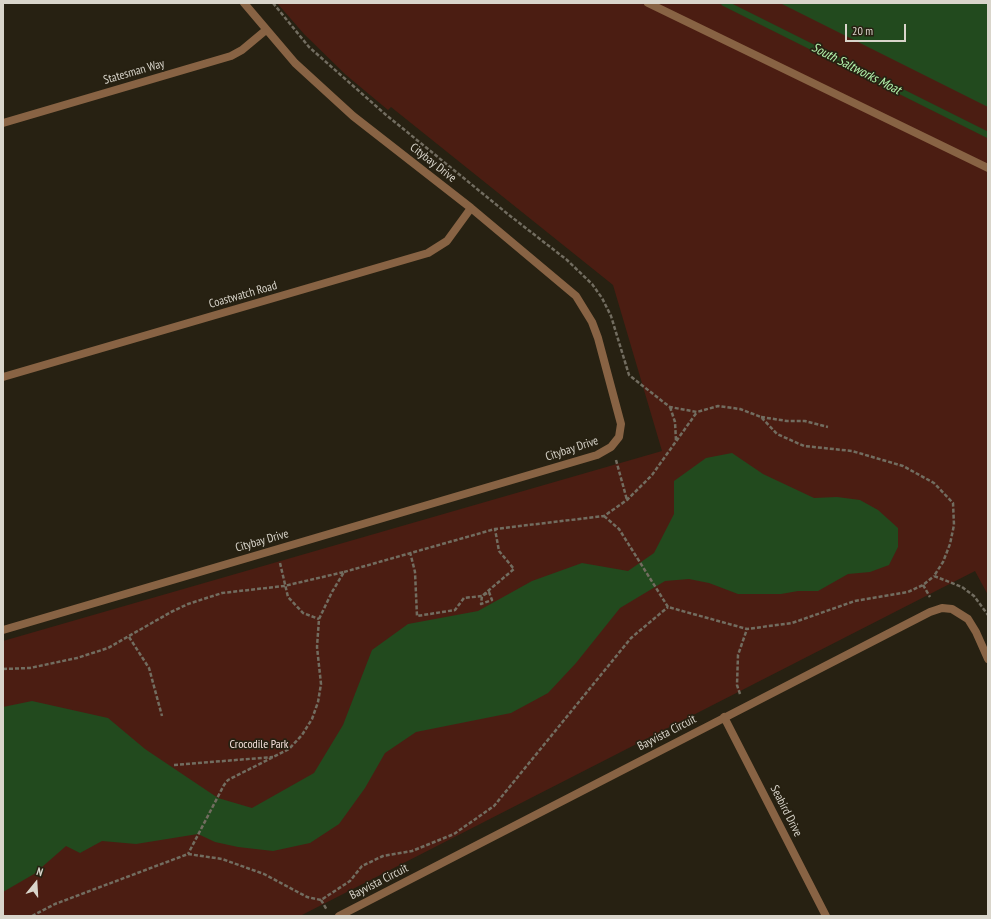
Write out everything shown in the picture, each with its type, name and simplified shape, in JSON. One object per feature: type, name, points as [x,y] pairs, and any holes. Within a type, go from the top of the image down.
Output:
[{"type":"street","name":"Citybay Drive","points":[[3,630],[597,455],[611,447],[619,437],[621,424],[598,338],[585,309],[568,288],[471,208],[353,116],[295,63],[244,3]]},
{"type":"street","points":[[648,3],[988,168]]},
{"type":"street","name":"Statesman Way","points":[[3,123],[231,56],[242,50],[266,30]]},
{"type":"street","name":"Coastwatch Road","points":[[3,377],[428,253],[438,248],[446,241],[471,208]]},
{"type":"street","name":"Bayvista Circuit","points":[[339,916],[353,913],[724,717],[930,612],[942,608],[952,609],[968,619],[976,632],[988,659]]},
{"type":"street","name":"Seabird Drive","points":[[724,717],[826,916]]},
{"type":"path","points":[[273,3],[315,52],[392,120],[567,260],[592,284],[602,298],[611,316],[629,375],[632,379],[670,406],[697,412],[718,406],[740,409],[761,417],[787,421],[805,421],[828,427]]},
{"type":"path","points":[[670,406],[675,422],[676,441]]},
{"type":"path","points":[[3,669],[30,668],[77,658],[108,648],[171,612],[204,598],[239,590],[284,586],[344,572],[495,529],[604,516],[627,500],[652,475],[697,412]]},
{"type":"path","points":[[604,516],[619,529],[661,599],[668,607],[747,629],[792,623],[855,601],[908,592],[923,586],[934,576],[943,562],[950,544],[954,525],[953,503],[934,483],[903,466],[852,451],[804,446],[777,434],[761,417]]},
{"type":"path","points":[[611,447],[627,500]]},
{"type":"path","points":[[410,552],[415,572],[418,616],[455,610],[464,598],[482,596],[490,592],[492,600],[481,604],[482,596],[514,569],[499,551],[495,529]]},
{"type":"path","points":[[278,549],[284,586],[288,597],[303,613],[319,619]]},
{"type":"path","points":[[188,854],[228,780],[276,757],[289,749],[302,735],[312,719],[318,702],[321,684],[317,647],[319,619],[332,592],[344,572]]},
{"type":"path","points":[[934,576],[962,587],[974,596],[988,615]]},
{"type":"path","points":[[32,916],[55,904],[188,854],[222,859],[264,874],[307,897],[320,900],[350,881],[362,866],[383,856],[412,851],[454,834],[494,806],[631,638],[668,607]]},
{"type":"path","points":[[747,629],[738,655],[737,685],[740,696],[748,705]]},
{"type":"path","points":[[129,637],[149,668],[162,716]]},
{"type":"path","points":[[174,765],[276,757]]},
{"type":"green space","name":"Crocodile Park","points":[[277,3],[988,3],[988,595],[975,571],[300,916],[3,916],[3,641],[662,451],[613,285],[391,107],[388,110],[346,75],[304,34]]},
{"type":"shaded area","points":[[780,3],[988,3],[988,107]]},
{"type":"shaded area","points":[[732,453],[763,474],[814,498],[837,497],[860,500],[878,510],[898,528],[898,547],[889,565],[870,572],[848,574],[818,591],[798,591],[781,594],[738,594],[709,583],[689,579],[665,581],[620,608],[576,663],[548,693],[511,713],[416,732],[385,753],[365,788],[339,824],[310,843],[273,851],[238,847],[215,842],[198,834],[136,844],[102,841],[80,853],[66,846],[34,874],[3,892],[3,707],[32,701],[108,718],[145,749],[218,798],[252,808],[314,773],[343,725],[372,650],[408,624],[478,611],[532,581],[582,563],[628,571],[654,553],[674,514],[674,481],[706,458]]},
{"type":"waterway","name":"South Saltworks Moat","points":[[724,3],[988,135]]}]
